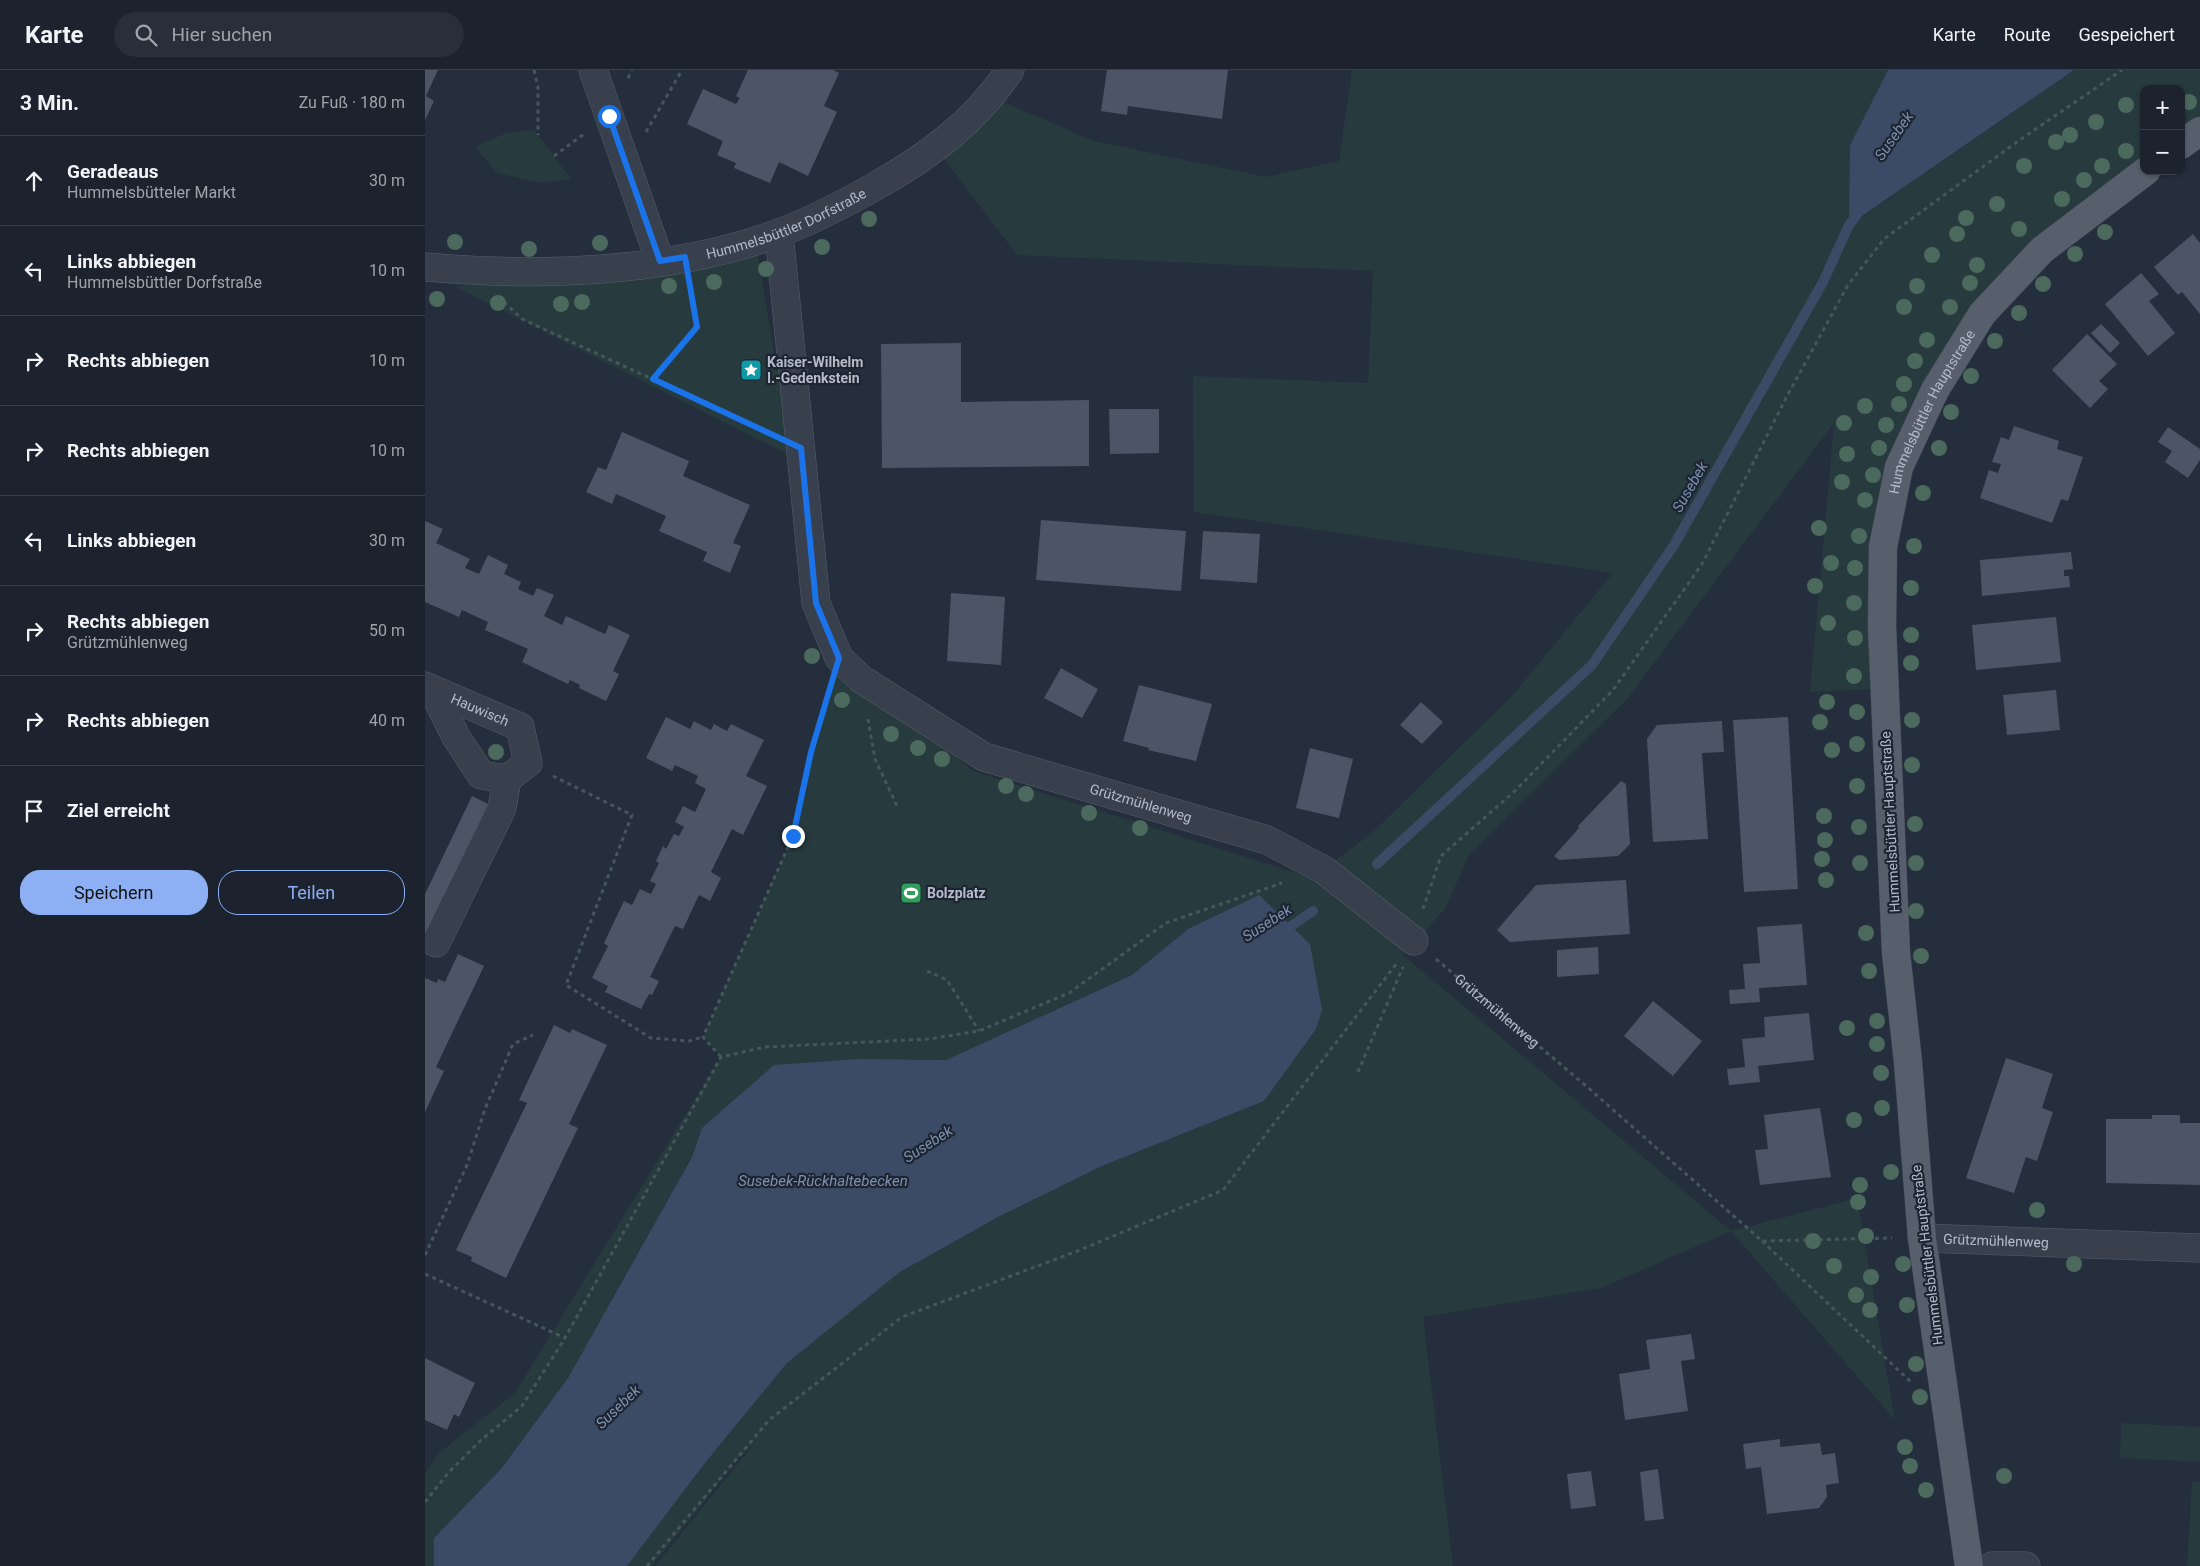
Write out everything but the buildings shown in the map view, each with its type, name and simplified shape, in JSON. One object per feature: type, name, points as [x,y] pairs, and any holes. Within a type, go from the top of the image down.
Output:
[{"type":"main road","points":[[2185,142],[2200,131]]},
{"type":"main road","name":"Hummelsbüttler Hauptstraße","points":[[1969,1566],[1922,1238],[1908,1062],[1896,953],[1882,626],[1883,547],[1899,467],[1935,390],[1982,314],[2042,250],[2141,175]]},
{"type":"street","points":[[593,70],[627,167],[672,259]]},
{"type":"street","name":"Hummelsbüttler Dorfstraße","points":[[425,267],[470,271],[587,271],[672,259],[779,233],[839,207],[915,164],[971,119],[997,89],[1009,70]]},
{"type":"street","name":"Grützmühlenweg","points":[[779,233],[816,603],[839,658],[861,679],[984,757],[1267,840],[1324,870],[1414,941]]},
{"type":"street","name":"Hauwisch","points":[[429,687],[520,727],[518,771],[481,775],[456,737],[429,687]]},
{"type":"street","points":[[436,943],[518,771]]},
{"type":"street","name":"Grützmühlenweg","points":[[1922,1238],[2200,1248]]},
{"type":"street","points":[[1992,1566],[2026,1566]]},
{"type":"path","points":[[534,70],[538,87],[538,135]]},
{"type":"path","points":[[627,167],[682,70]]},
{"type":"path","points":[[1424,903],[1441,856],[1515,791],[1613,690],[1702,564],[1787,396],[1847,285],[1884,239],[2014,144],[2122,70]]},
{"type":"path","points":[[653,379],[697,327],[672,259]]},
{"type":"path","points":[[470,271],[523,318],[801,448]]},
{"type":"path","points":[[518,771],[632,815],[566,985],[651,1038],[689,1041],[703,1036],[793,836],[811,752],[839,658]]},
{"type":"path","points":[[861,679],[875,759],[898,808]]},
{"type":"path","points":[[425,1502],[449,1472],[480,1441],[522,1406],[565,1338],[721,1057],[765,1047],[929,1039],[979,1032],[1069,993],[1166,923],[1223,902],[1324,870]]},
{"type":"path","points":[[1358,1072],[1414,941]]},
{"type":"path","points":[[647,1566],[769,1420],[902,1317],[1080,1250],[1223,1190],[1414,941]]},
{"type":"path","name":"Grützmühlenweg","points":[[1414,941],[1483,997],[1762,1241],[1948,1418]]},
{"type":"path","points":[[927,971],[947,980],[979,1032]]},
{"type":"path","points":[[425,1255],[467,1165],[485,1108],[513,1044],[533,1034]]},
{"type":"path","points":[[703,1036],[721,1057]]},
{"type":"path","points":[[1762,1241],[1922,1238]]},
{"type":"path","points":[[425,1274],[565,1338]]},
{"type":"green space","points":[[1352,70],[1888,70],[1850,145],[1850,225],[2074,70],[2200,70],[2200,122],[2185,134],[2185,85],[2140,85],[2140,170],[1977,312],[1893,466],[1887,688],[1810,692],[1834,423],[1627,699],[1469,855],[1445,909],[1403,955],[1731,1231],[1601,1288],[1423,1317],[1453,1566],[655,1566],[755,1443],[740,1457],[652,1566],[627,1566],[705,1463],[787,1363],[900,1272],[1000,1216],[1102,1166],[1264,1101],[1188,929],[1132,975],[946,1060],[859,1059],[702,1128],[692,1157],[568,1378],[501,1469],[434,1538],[434,1566],[425,1566],[425,1474],[439,1453],[515,1393],[721,1057],[703,1037],[793,836],[811,752],[839,658],[973,771],[1312,878],[1372,833],[1512,696],[1613,573],[1194,512],[1193,376],[1368,383],[1373,271],[1017,255],[942,156],[999,100],[1094,141],[1266,177],[1339,161]]},
{"type":"green space","points":[[534,130],[571,179],[541,183],[497,173],[475,147],[506,133]]},
{"type":"green space","points":[[757,250],[791,456],[454,286],[673,273]]},
{"type":"green space","points":[[1857,1198],[1895,1420],[1731,1231]]},
{"type":"green space","points":[[2121,1423],[2200,1427],[2200,1462],[2120,1458]]},
{"type":"green space","points":[[2192,1481],[2200,1482],[2200,1566],[2187,1566]]},
{"type":"water","points":[[1888,70],[2074,70],[1849,225],[1850,145]]},
{"type":"water","name":"Susebek-Rückhaltebecken","points":[[1259,895],[1310,944],[1322,1010],[1316,1029],[1264,1101],[1102,1166],[1000,1216],[900,1272],[787,1363],[705,1463],[627,1566],[434,1566],[434,1538],[501,1469],[568,1378],[692,1157],[702,1128],[774,1065],[859,1059],[946,1060],[1132,975],[1188,929]]},
{"type":"waterway","name":"Susebek","points":[[1377,864],[1592,665],[1674,545],[1823,282],[1849,225],[1857,215]]},
{"type":"waterway","name":"Susebek","points":[[1281,933],[1313,911]]},
{"type":"place","name":"Kaiser-Wilhelm I.-Gedenkstein","points":[[751,370]]},
{"type":"place","name":"Bolzplatz","points":[[911,893]]},
{"type":"route","points":[[609,116],[660,261],[685,257],[697,327],[653,379],[801,448],[816,603],[839,658],[811,752],[793,836]]}]
